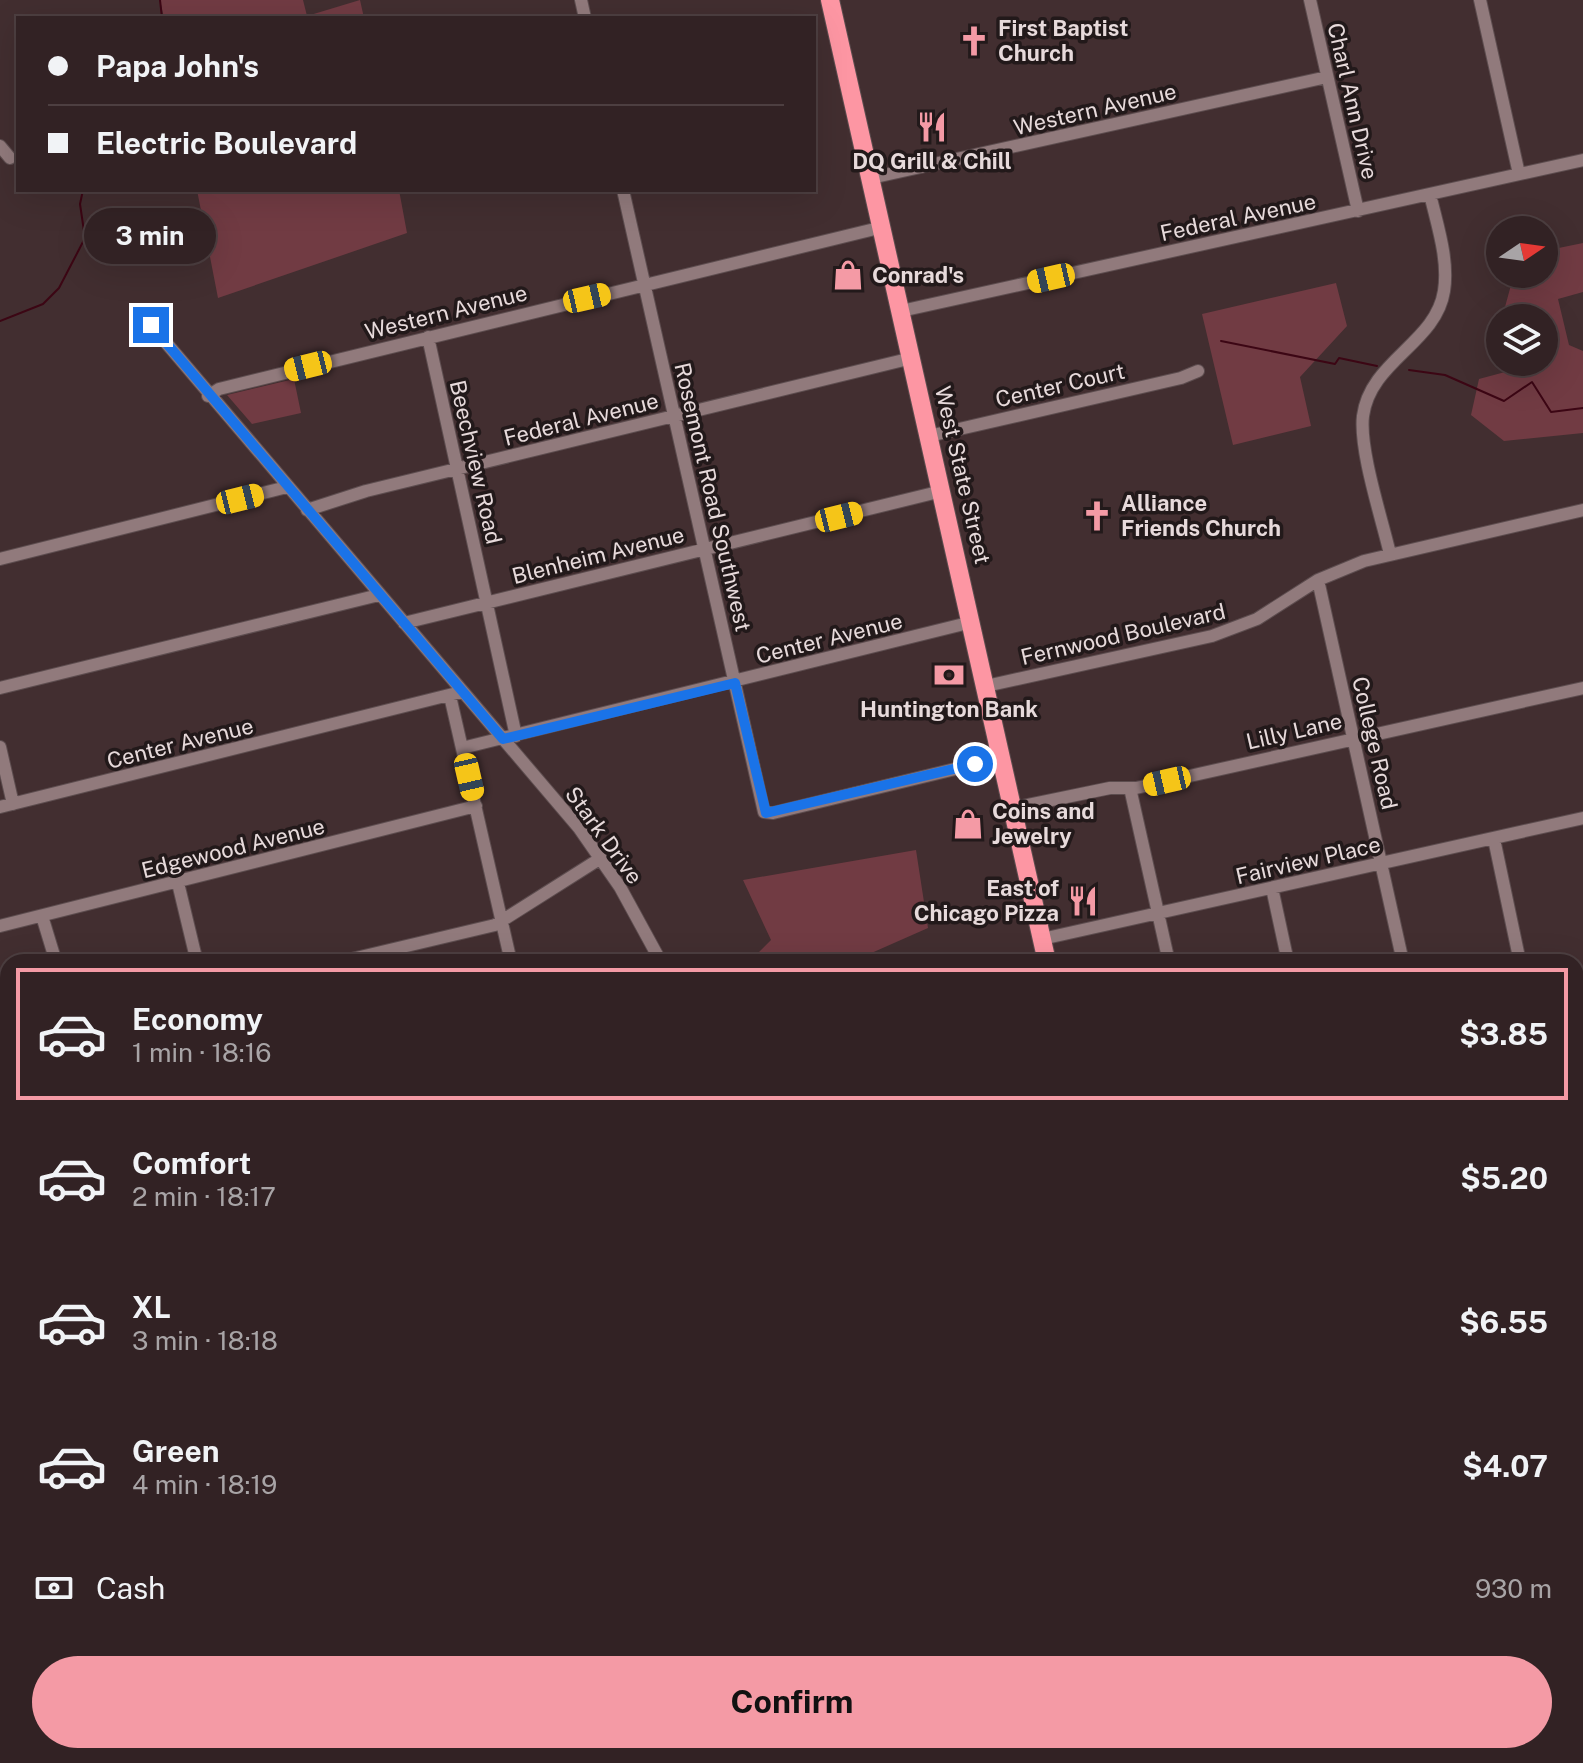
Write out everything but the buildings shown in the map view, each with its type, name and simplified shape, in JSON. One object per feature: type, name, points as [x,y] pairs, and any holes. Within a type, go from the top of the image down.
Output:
[{"type":"highway","name":"West State Street","points":[[830,0],[1045,954]]},
{"type":"street","name":"Charl Ann Drive","points":[[1310,0],[1358,211]]},
{"type":"street","points":[[1480,0],[1519,174]]},
{"type":"street","name":"Western Avenue","points":[[871,178],[1327,77]]},
{"type":"street","points":[[0,146],[10,158]]},
{"type":"street","name":"Federal Avenue","points":[[901,311],[1583,160]]},
{"type":"street","name":"Rosemont Road Southwest","points":[[623,192],[766,813],[1001,758]]},
{"type":"street","points":[[1390,554],[1363,418],[1376,382],[1426,327],[1442,299],[1443,258],[1430,194]]},
{"type":"street","name":"Western Avenue","points":[[208,396],[219,389],[883,227]]},
{"type":"street","name":"Stark Drive","points":[[151,325],[208,396],[404,623],[456,694],[503,739],[601,858],[656,954]]},
{"type":"street","name":"Beechview Road","points":[[428,337],[516,736]]},
{"type":"street","name":"Federal Avenue","points":[[307,510],[320,503],[912,358]]},
{"type":"street","name":"Center Court","points":[[929,436],[1181,378],[1198,371]]},
{"type":"street","points":[[0,559],[287,487]]},
{"type":"street","name":"Blenheim Avenue","points":[[404,623],[942,491]]},
{"type":"street","name":"Fernwood Boulevard","points":[[986,686],[1212,636],[1257,619],[1318,580],[1390,554],[1583,510]]},
{"type":"street","name":"College Road","points":[[1318,580],[1401,954]]},
{"type":"street","points":[[0,688],[379,595]]},
{"type":"street","name":"Center Avenue","points":[[462,748],[972,622]]},
{"type":"street","name":"Lilly Lane","points":[[1013,808],[1112,787],[1130,788],[1583,688]]},
{"type":"street","points":[[456,694],[462,748],[509,954]]},
{"type":"street","name":"Center Avenue","points":[[6,806],[456,694]]},
{"type":"street","points":[[0,747],[6,806]]},
{"type":"street","points":[[1130,788],[1167,954]]},
{"type":"street","name":"Edgewood Avenue","points":[[0,926],[476,806]]},
{"type":"street","name":"Fairview Place","points":[[1042,939],[1583,818]]},
{"type":"street","points":[[1494,839],[1518,954]]},
{"type":"street","points":[[372,954],[502,922],[601,858]]},
{"type":"street","points":[[178,883],[195,954]]},
{"type":"street","points":[[1272,888],[1286,954]]},
{"type":"street","points":[[42,916],[54,954]]},
{"type":"shaded area","points":[[160,0],[303,0],[307,16],[164,16]]},
{"type":"shaded area","points":[[360,0],[364,16],[307,16]]},
{"type":"shaded area","points":[[197,192],[399,192],[407,233],[218,298]]},
{"type":"shaded area","points":[[1583,243],[1583,292],[1558,299],[1569,345],[1583,351],[1583,433],[1504,441],[1471,415],[1479,379],[1490,376],[1558,376],[1558,304],[1506,304],[1510,288],[1558,288],[1558,248]]},
{"type":"shaded area","points":[[1336,283],[1347,326],[1300,377],[1311,426],[1233,445],[1202,314]]},
{"type":"shaded area","points":[[294,379],[301,413],[252,424],[227,395]]},
{"type":"shaded area","points":[[916,850],[928,928],[869,954],[757,954],[771,940],[743,880]]},
{"type":"waterway","points":[[160,0],[162,16]]},
{"type":"waterway","points":[[0,321],[43,304],[59,288],[85,238],[80,204],[83,192]]},
{"type":"waterway","points":[[1221,341],[1335,364],[1339,358],[1377,366]]},
{"type":"waterway","points":[[1409,370],[1445,375],[1504,401],[1532,382],[1551,412],[1583,408]]},
{"type":"place","name":"First Baptist Church","points":[[974,41]]},
{"type":"place","name":"DQ Grill & Chill","points":[[932,127]]},
{"type":"place","name":"Conrad's","points":[[848,275]]},
{"type":"place","name":"Alliance Friends Church","points":[[1097,516]]},
{"type":"place","name":"Huntington Bank","points":[[949,675]]},
{"type":"place","name":"Coins and Jewelry","points":[[968,824]]},
{"type":"place","name":"East of Chicago Pizza","points":[[1083,901]]},
{"type":"route","points":[[151,325],[224,416],[503,739],[735,683],[762,808],[766,813],[975,764]]}]
